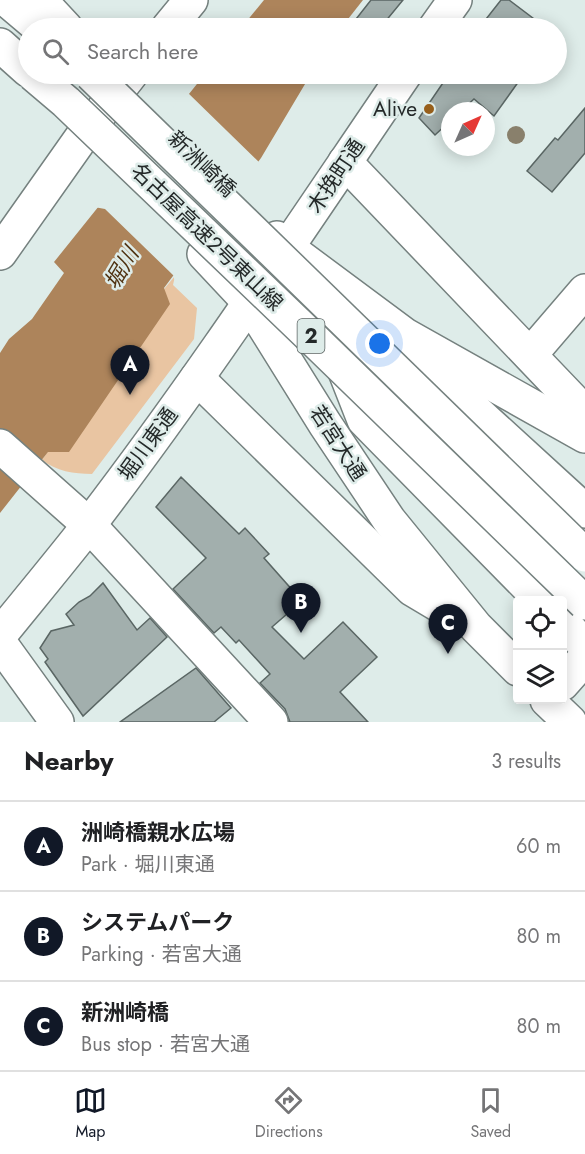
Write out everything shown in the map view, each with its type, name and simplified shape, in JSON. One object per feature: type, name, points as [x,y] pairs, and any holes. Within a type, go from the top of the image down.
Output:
[{"type":"main road","points":[[7,0],[28,18]]},
{"type":"main road","points":[[40,0],[57,18]]},
{"type":"main road","points":[[176,18],[191,0]]},
{"type":"main road","points":[[442,18],[455,0]]},
{"type":"main road","points":[[0,45],[18,61]]},
{"type":"main road","points":[[0,52],[18,70]]},
{"type":"main road","points":[[33,84],[84,134]]},
{"type":"main road","name":"名古屋高速2号東山線","points":[[45,84],[585,603]]},
{"type":"main road","name":"名古屋高速2号東山線","points":[[100,84],[585,555]]},
{"type":"main road","points":[[0,253],[84,134],[116,84]]},
{"type":"main road","name":"新洲崎橋","points":[[125,84],[159,122],[288,248]]},
{"type":"main road","name":"木挽町通","points":[[288,248],[398,84]]},
{"type":"main road","name":"若宮大通","points":[[84,134],[249,302],[325,424],[389,520],[476,627],[513,664]]},
{"type":"main road","points":[[345,162],[585,413]]},
{"type":"main road","points":[[288,248],[405,335],[585,436]]},
{"type":"main road","name":"堀川東通","points":[[0,635],[89,525],[288,248]]},
{"type":"main road","points":[[530,355],[585,291]]},
{"type":"main road","points":[[369,344],[435,374],[585,511]]},
{"type":"main road","points":[[344,369],[364,420],[537,596]]},
{"type":"main road","name":"若宮大通","points":[[196,378],[412,589],[476,627]]},
{"type":"main road","points":[[0,446],[89,525],[271,722]]},
{"type":"main road","points":[[567,627],[585,645]]},
{"type":"main road","points":[[0,643],[57,722]]},
{"type":"main road","points":[[551,705],[585,658]]},
{"type":"shaded area","points":[[175,276],[173,285],[197,308],[194,339],[92,474],[66,471],[42,460],[164,289]]},
{"type":"water","points":[[264,0],[363,0],[349,18],[249,18]]},
{"type":"water","name":"堀川","points":[[197,84],[305,84],[261,158],[164,288],[170,304],[69,452],[48,452],[0,513],[0,353],[9,339],[32,319],[64,273],[54,262]]},
{"type":"pier","points":[[186,91],[261,164],[174,280],[174,276],[105,209],[94,207]]},
{"type":"building","points":[[371,0],[403,0],[388,18],[357,18]]},
{"type":"building","points":[[501,0],[509,0],[533,18],[487,18]]},
{"type":"building","points":[[442,84],[517,84],[495,115],[495,102],[478,102],[474,99],[471,102],[441,102],[441,129],[435,135],[419,118]]},
{"type":"building","points":[[585,108],[585,153],[552,192],[527,171],[555,138],[558,140]]},
{"type":"building","points":[[181,477],[239,534],[245,528],[269,554],[264,558],[302,601],[272,627],[304,659],[343,622],[377,657],[340,692],[368,722],[290,722],[285,709],[260,683],[270,674],[239,640],[236,643],[221,627],[214,633],[173,589],[206,558],[156,507]]},
{"type":"building","points":[[103,583],[137,630],[150,618],[167,637],[83,716],[45,662],[48,659],[40,648],[51,631],[74,625],[66,614]]},
{"type":"building","points":[[196,668],[231,708],[214,722],[120,722]]},
{"type":"place","name":"Alive","points":[[429,109]]},
{"type":"place","name":"洲崎橋親水広場","points":[[130,395]]},
{"type":"place","name":"システムパーク","points":[[301,633]]},
{"type":"place","name":"新洲崎橋","points":[[448,654]]}]
